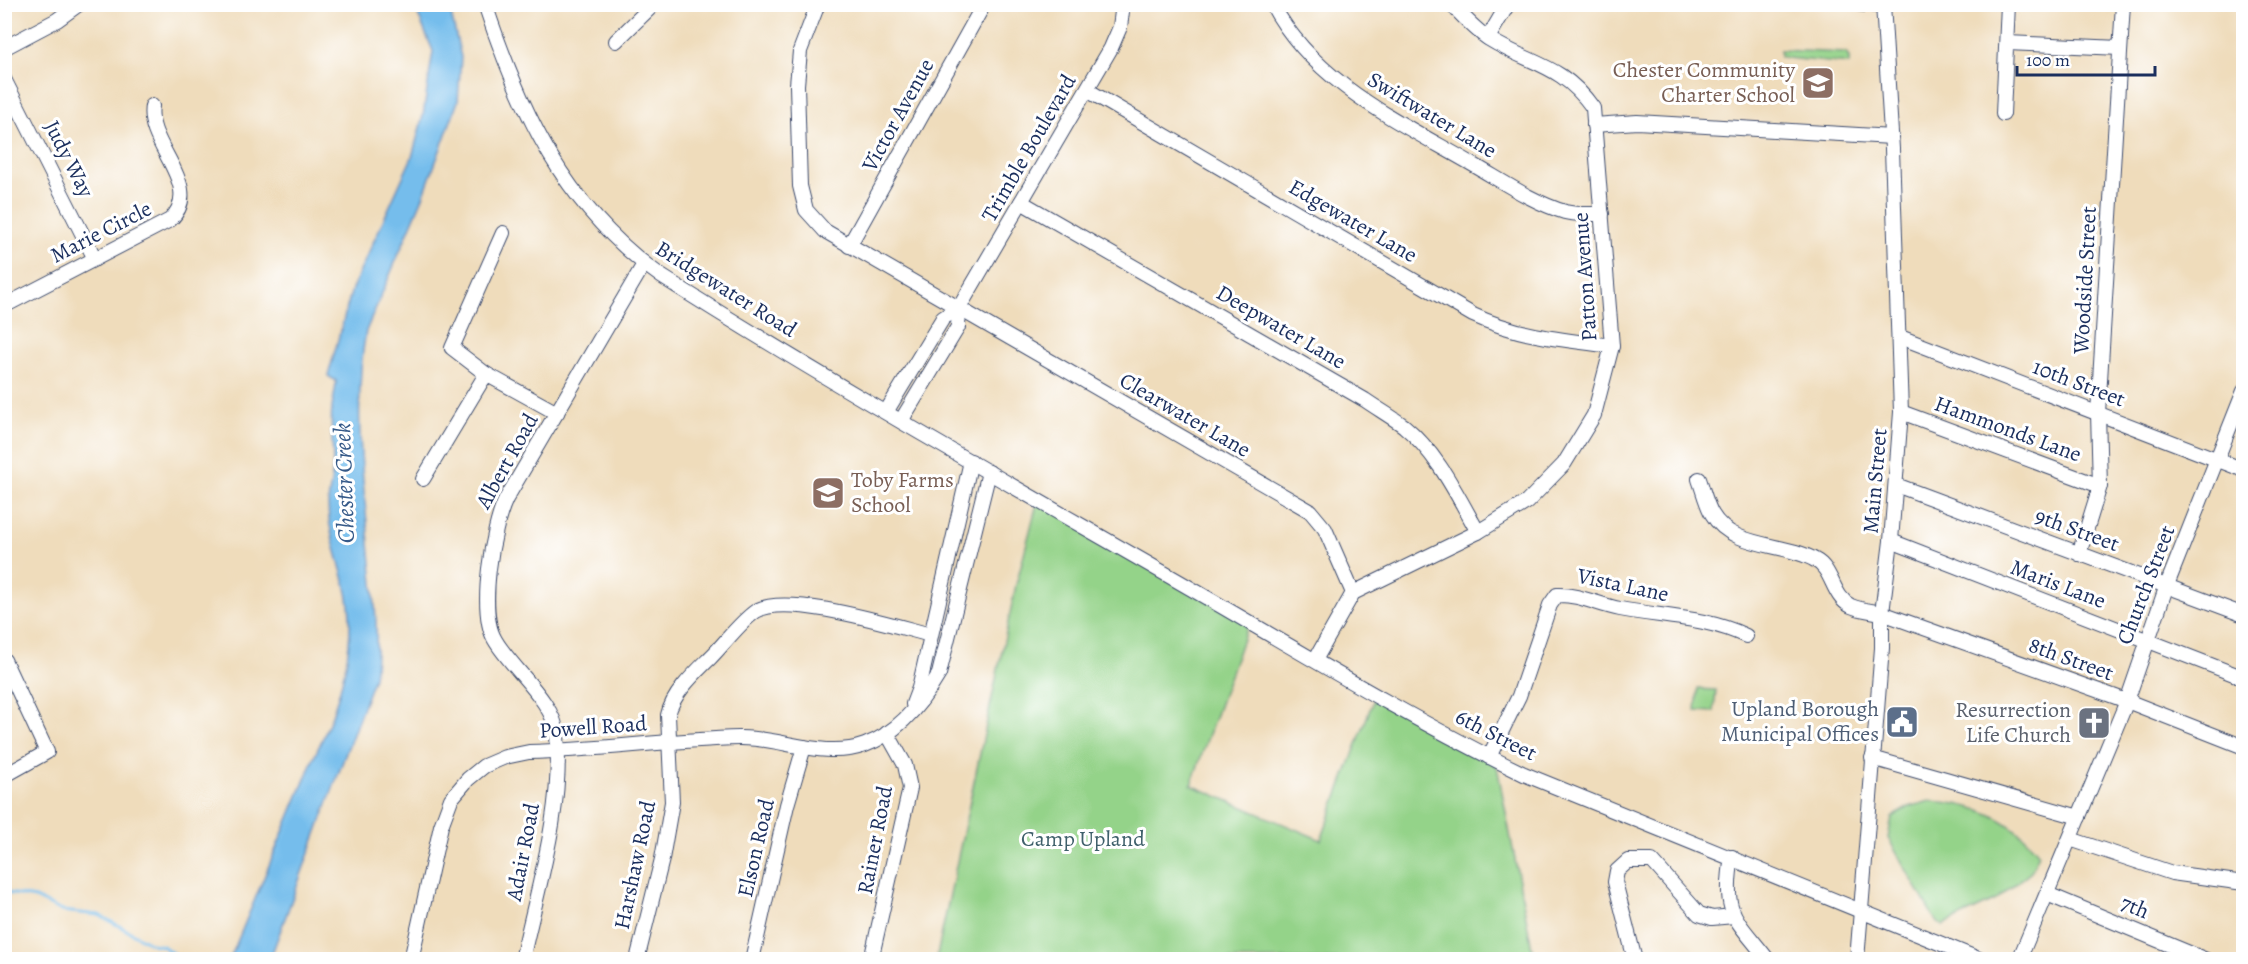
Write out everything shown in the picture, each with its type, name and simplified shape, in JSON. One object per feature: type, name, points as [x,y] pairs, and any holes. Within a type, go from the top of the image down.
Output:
[{"type":"street","points":[[4,48],[57,20],[80,4]]},
{"type":"street","name":"Bridgewater Road","points":[[485,4],[524,109],[553,164],[583,204],[644,264],[693,297],[1020,490]]},
{"type":"street","points":[[616,41],[654,4]]},
{"type":"street","name":"Clearwater Lane","points":[[818,4],[800,51],[797,85],[800,186],[806,210],[825,231],[1310,511],[1325,529],[1353,593]]},
{"type":"street","name":"Victor Avenue","points":[[849,246],[984,4]]},
{"type":"street","name":"Trimble Boulevard","points":[[901,421],[958,327],[959,308],[1087,90],[1120,27],[1123,4]]},
{"type":"street","name":"Swiftwater Lane","points":[[1272,4],[1281,22],[1320,67],[1360,100],[1535,200],[1567,213],[1602,214]]},
{"type":"street","name":"Patton Avenue","points":[[1353,593],[1478,532],[1527,502],[1564,464],[1594,415],[1612,346],[1593,108],[1580,90],[1565,76],[1488,38],[1451,4]]},
{"type":"street","points":[[1488,38],[1508,4]]},
{"type":"street","points":[[1857,4],[1883,5]]},
{"type":"street","points":[[2003,114],[2008,4]]},
{"type":"street","name":"Woodside Street","points":[[2079,554],[2100,486],[2098,413],[2122,4]]},
{"type":"street","name":"Main Street","points":[[1857,960],[1859,909],[1882,648],[1882,614],[1891,541],[1901,412],[1892,137],[1883,5]]},
{"type":"street","points":[[2007,43],[2120,48]]},
{"type":"street","name":"Judy Way","points":[[4,79],[95,259]]},
{"type":"street","name":"Edgewater Lane","points":[[1087,90],[1473,315],[1500,328],[1538,337],[1612,346]]},
{"type":"street","name":"Marie Circle","points":[[4,306],[170,220],[178,212],[183,200],[182,188],[153,130],[150,115],[152,106]]},
{"type":"street","points":[[1594,124],[1637,122],[1892,137]]},
{"type":"street","name":"Deepwater Lane","points":[[1021,202],[1365,400],[1405,427],[1428,450],[1447,476],[1478,532]]},
{"type":"street","points":[[503,233],[452,348],[486,374],[557,413]]},
{"type":"street","name":"Albert Road","points":[[557,752],[557,732],[550,712],[495,640],[487,624],[493,536],[498,516],[644,264]]},
{"type":"street","name":"Trimble Boulevard","points":[[886,412],[943,318],[959,308]]},
{"type":"street","name":"10th Street","points":[[1900,337],[2244,470]]},
{"type":"street","points":[[423,479],[486,374]]},
{"type":"street","name":"Church Street","points":[[2019,960],[2127,701],[2167,585],[2244,391]]},
{"type":"street","name":"Hammonds Lane","points":[[1901,412],[2100,486]]},
{"type":"street","name":"Powell Road","points":[[908,715],[919,688],[971,461]]},
{"type":"street","name":"Powell Road","points":[[411,960],[441,826],[451,799],[468,779],[484,766],[513,756],[741,738],[844,751],[867,744],[887,733],[927,694],[939,674],[989,472]]},
{"type":"street","name":"8th Street","points":[[1699,479],[1712,515],[1731,531],[1752,542],[1800,553],[1818,561],[1840,597],[1850,606],[1882,614],[2127,701],[2244,747]]},
{"type":"street","name":"9th Street","points":[[1896,486],[2244,615]]},
{"type":"street","name":"6th Street","points":[[1020,490],[1315,660],[1524,774],[1981,960]]},
{"type":"street","name":"Maris Lane","points":[[1891,541],[2244,678]]},
{"type":"street","points":[[1315,660],[1353,593]]},
{"type":"street","name":"Vista Lane","points":[[1489,756],[1519,696],[1550,604],[1557,595],[1571,594],[1617,609],[1726,626],[1746,636]]},
{"type":"street","name":"Harshaw Road","points":[[637,960],[662,859],[672,802],[668,715],[671,703],[757,610],[799,604],[931,635]]},
{"type":"street","points":[[4,660],[47,752],[4,776]]},
{"type":"street","name":"Rainer Road","points":[[871,960],[910,788],[905,765],[887,733]]},
{"type":"street","name":"Elson Road","points":[[752,960],[787,805],[804,747]]},
{"type":"street","name":"Adair Road","points":[[522,960],[555,808],[557,752]]},
{"type":"street","points":[[1872,758],[2079,817]]},
{"type":"street","points":[[2070,839],[2172,873],[2244,883]]},
{"type":"street","points":[[1732,858],[1727,899],[1734,916],[1768,960]]},
{"type":"street","points":[[1635,960],[1615,882],[1617,871],[1628,861],[1652,861],[1699,914],[1712,918],[1734,916]]},
{"type":"street","name":"7th","points":[[2047,894],[2206,960]]},
{"type":"green space","points":[[1780,50],[1846,53],[1849,64],[1786,58],[1780,56]]},
{"type":"green space","name":"Camp Upland","points":[[1038,500],[1249,622],[1191,785],[1321,840],[1376,693],[1497,766],[1534,959],[936,960],[1016,585]]},
{"type":"green space","points":[[1698,689],[1716,690],[1714,712],[1696,711]]},
{"type":"green space","points":[[1930,801],[1962,805],[1991,815],[2016,831],[2039,854],[2031,871],[1996,900],[1943,925],[1937,923],[1888,838],[1892,817],[1909,807]]},
{"type":"water","name":"Chester Creek","points":[[414,5],[449,5],[461,57],[458,101],[423,197],[366,331],[360,389],[360,418],[376,620],[374,677],[270,959],[230,959],[331,717],[344,674],[350,630],[349,608],[328,514],[333,463],[331,415],[336,381],[328,376],[352,289],[412,157],[423,116],[433,51]]},
{"type":"waterway","points":[[4,892],[35,898],[62,911],[99,915],[152,944],[163,946],[181,960]]},
{"type":"place","name":"Chester Community Charter School","points":[[1818,83]]},
{"type":"place","name":"Toby Farms School","points":[[828,493]]},
{"type":"place","name":"Upland Borough Municipal Offices","points":[[1902,722]]},
{"type":"place","name":"Resurrection Life Church","points":[[2094,723]]}]
